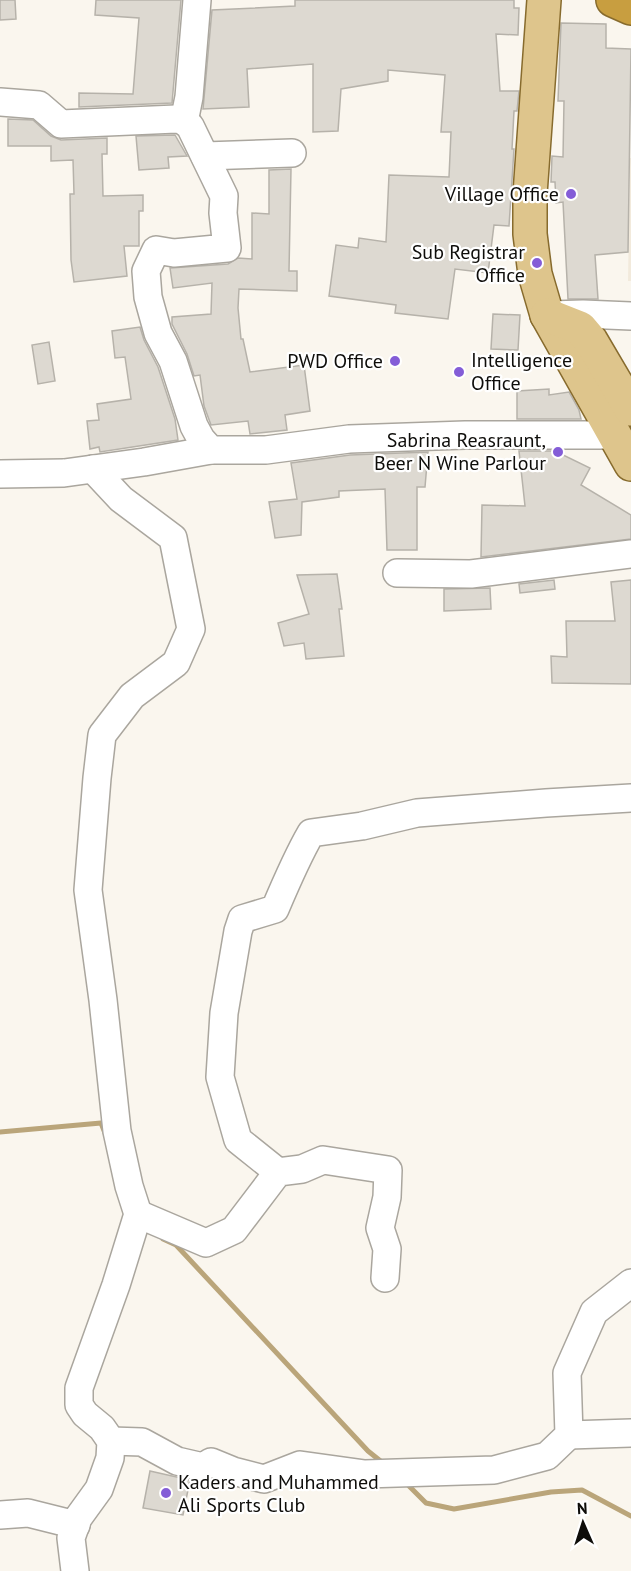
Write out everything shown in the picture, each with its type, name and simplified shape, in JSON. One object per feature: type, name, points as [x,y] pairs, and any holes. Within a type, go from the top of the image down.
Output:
[{"type":"highway","points":[[613,0],[631,8]]},
{"type":"main road","points":[[544,0],[530,194],[530,234],[535,274],[547,315],[580,328],[591,341],[622,422],[631,464]]},
{"type":"street","points":[[182,120],[189,97],[197,0]]},
{"type":"street","points":[[0,102],[39,105],[60,124],[182,120],[190,126],[224,196],[223,213],[227,248],[174,253],[156,250],[146,271],[148,297],[158,333],[173,361],[194,426],[201,440],[211,450]]},
{"type":"street","points":[[205,156],[292,153]]},
{"type":"street","points":[[547,315],[631,316]]},
{"type":"street","points":[[0,474],[64,473],[211,450],[266,450],[350,439],[465,435],[622,422]]},
{"type":"street","points":[[75,1571],[71,1538],[78,1518],[99,1489],[110,1458],[111,1441],[102,1428],[85,1414],[80,1405],[79,1388],[116,1285],[138,1214],[129,1186],[117,1131],[88,890],[102,735],[132,696],[176,663],[192,629],[173,538],[121,499],[93,469]]},
{"type":"street","points":[[397,573],[471,574],[631,554]]},
{"type":"street","points":[[278,1172],[238,1140],[220,1077],[224,1013],[242,919],[275,909],[298,854],[311,833],[362,826],[417,813],[546,802],[631,798]]},
{"type":"street","points":[[138,1214],[206,1243],[234,1230],[278,1172],[302,1169],[323,1160],[388,1170],[387,1197],[380,1228],[387,1249],[385,1278]]},
{"type":"street","points":[[569,1435],[567,1373],[594,1312],[631,1283]]},
{"type":"street","points":[[111,1441],[142,1442],[177,1461],[203,1467],[211,1462],[233,1471],[264,1479],[300,1465],[365,1474],[494,1470],[548,1456],[569,1435],[631,1433]]},
{"type":"street","points":[[0,1515],[28,1513],[76,1525]]},
{"type":"shaded area","points":[[630,158],[631,281],[628,281]]},
{"type":"building","points":[[0,0],[15,0],[16,19],[0,20]]},
{"type":"building","points":[[96,0],[181,0],[172,103],[79,107],[79,93],[133,94],[139,18],[95,15]]},
{"type":"building","points":[[295,0],[514,0],[514,8],[519,8],[518,35],[496,34],[500,91],[519,91],[517,111],[514,111],[509,226],[494,225],[488,273],[455,269],[448,319],[395,313],[396,305],[329,296],[336,245],[358,248],[359,238],[386,242],[389,175],[449,177],[451,132],[441,132],[445,75],[388,70],[388,81],[341,89],[338,131],[313,132],[313,64],[247,69],[249,107],[203,109],[212,10],[295,6]]},
{"type":"building","points":[[561,23],[606,24],[606,48],[631,49],[628,252],[595,255],[598,299],[568,299],[563,202],[556,203],[555,182],[551,182],[552,156],[563,157],[564,101],[558,101]]},
{"type":"building","points":[[8,119],[33,120],[51,136],[61,140],[107,138],[107,154],[102,154],[103,196],[143,195],[143,211],[139,211],[139,246],[124,246],[127,276],[74,282],[71,260],[70,194],[74,194],[73,160],[51,161],[51,146],[8,146]]},
{"type":"building","points":[[175,135],[187,156],[168,157],[169,168],[139,170],[136,136]]},
{"type":"building","points":[[291,169],[289,271],[297,271],[297,291],[239,289],[238,308],[241,339],[243,339],[250,372],[304,365],[310,411],[285,415],[287,430],[250,434],[248,421],[211,425],[204,406],[200,375],[194,376],[187,354],[172,324],[172,317],[211,314],[212,283],[173,288],[170,268],[228,264],[238,258],[252,259],[252,213],[269,214],[269,170]]},
{"type":"building","points":[[493,314],[520,315],[518,350],[491,349]]},
{"type":"building","points":[[140,327],[158,367],[175,419],[178,440],[100,452],[99,447],[90,449],[87,421],[99,420],[97,404],[131,399],[125,357],[115,358],[112,331]]},
{"type":"building","points":[[49,342],[55,381],[38,384],[32,345]]},
{"type":"building","points":[[549,389],[549,395],[569,392],[579,410],[581,419],[517,419],[517,391]]},
{"type":"building","points":[[519,451],[555,451],[590,468],[581,485],[631,515],[631,539],[481,557],[482,505],[525,506]]},
{"type":"building","points":[[428,452],[425,487],[417,487],[417,550],[387,550],[385,489],[339,491],[339,497],[302,502],[301,535],[275,538],[269,502],[297,499],[291,463],[350,455]]},
{"type":"building","points":[[337,574],[342,609],[339,609],[344,656],[306,659],[304,643],[284,646],[278,623],[309,614],[297,575]]},
{"type":"building","points":[[554,580],[555,589],[520,593],[519,584]]},
{"type":"building","points":[[631,580],[631,684],[552,683],[551,656],[567,657],[566,621],[615,621],[611,582]]},
{"type":"building","points":[[490,588],[491,609],[444,611],[444,589]]},
{"type":"building","name":"Kaders and Muhammed Ali Sports Club","points":[[150,1471],[190,1480],[183,1515],[143,1508]]},
{"type":"waterway","points":[[0,1132],[101,1123],[105,1133]]},
{"type":"waterway","points":[[163,1239],[176,1245],[368,1451],[383,1463]]},
{"type":"waterway","points":[[407,1484],[426,1503],[454,1509],[551,1492],[582,1490],[631,1516]]},
{"type":"place","name":"Village Office","points":[[571,194]]},
{"type":"place","name":"Sub Registrar Office","points":[[537,263]]},
{"type":"place","name":"PWD Office","points":[[395,361]]},
{"type":"place","name":"Intelligence Office","points":[[459,372]]},
{"type":"place","name":"Sabrina Reasraunt, Beer N Wine Parlour","points":[[558,452]]},
{"type":"place","name":"Kaders and Muhammed Ali Sports Club","points":[[166,1493]]}]
